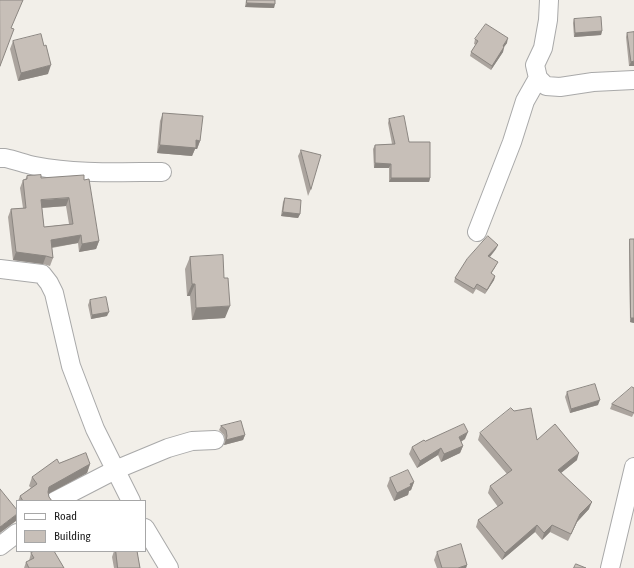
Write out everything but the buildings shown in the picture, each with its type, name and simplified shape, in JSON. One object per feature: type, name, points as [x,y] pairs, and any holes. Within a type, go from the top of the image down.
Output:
[{"type":"street","points":[[549,0],[548,20],[543,48],[536,65],[538,78],[546,86],[560,87],[593,82],[634,80]]},
{"type":"street","points":[[477,232],[512,142],[525,101],[538,78]]},
{"type":"street","points":[[0,158],[34,166],[62,170],[97,172],[162,172]]},
{"type":"street","points":[[0,269],[42,274],[49,283],[54,293],[72,366],[95,429],[130,500]]},
{"type":"street","points":[[56,500],[115,470],[168,448],[192,441],[216,440]]},
{"type":"street","points":[[610,568],[634,467]]},
{"type":"street","points":[[146,530],[169,568]]},
{"type":"street","points":[[0,546],[16,534]]}]
